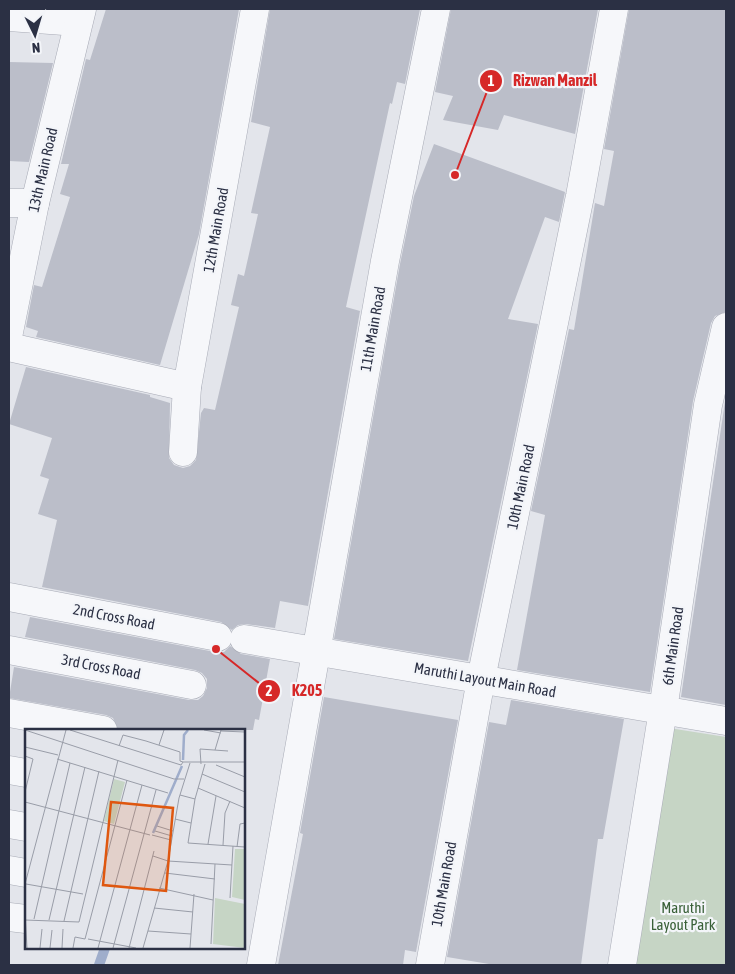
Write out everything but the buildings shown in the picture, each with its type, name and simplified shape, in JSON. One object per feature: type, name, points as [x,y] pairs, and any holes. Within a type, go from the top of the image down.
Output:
[{"type":"street","name":"12th Main Road","points":[[183,452],[187,387],[255,9]]},
{"type":"street","name":"11th Main Road","points":[[261,965],[385,261],[436,9]]},
{"type":"street","name":"10th Main Road","points":[[430,965],[481,679],[578,206],[614,9]]},
{"type":"street","points":[[9,17],[80,15]]},
{"type":"street","name":"13th Main Road","points":[[9,332],[35,203],[80,15]]},
{"type":"street","points":[[9,203],[35,203]]},
{"type":"street","name":"6th Main Road","points":[[622,965],[663,710],[708,405],[726,327]]},
{"type":"street","points":[[9,347],[187,387]]},
{"type":"street","name":"2nd Cross Road","points":[[9,597],[231,638]]},
{"type":"street","name":"Maruthi Layout Main Road","points":[[231,638],[726,721]]},
{"type":"street","name":"3rd Cross Road","points":[[9,650],[192,684]]},
{"type":"street","points":[[9,713],[97,729]]},
{"type":"street","points":[[9,770],[25,773]]},
{"type":"street","points":[[9,824],[25,827]]},
{"type":"street","points":[[9,870],[25,873]]},
{"type":"street","points":[[9,917],[25,919]]},
{"type":"green space","name":"Maruthi Layout Park","points":[[669,728],[726,737],[726,965],[632,965]]},
{"type":"waterway","points":[[99,965],[105,949]]},
{"type":"place","name":"Rizwan Manzil","points":[[455,175]]},
{"type":"place","name":"K205","points":[[216,649]]}]
